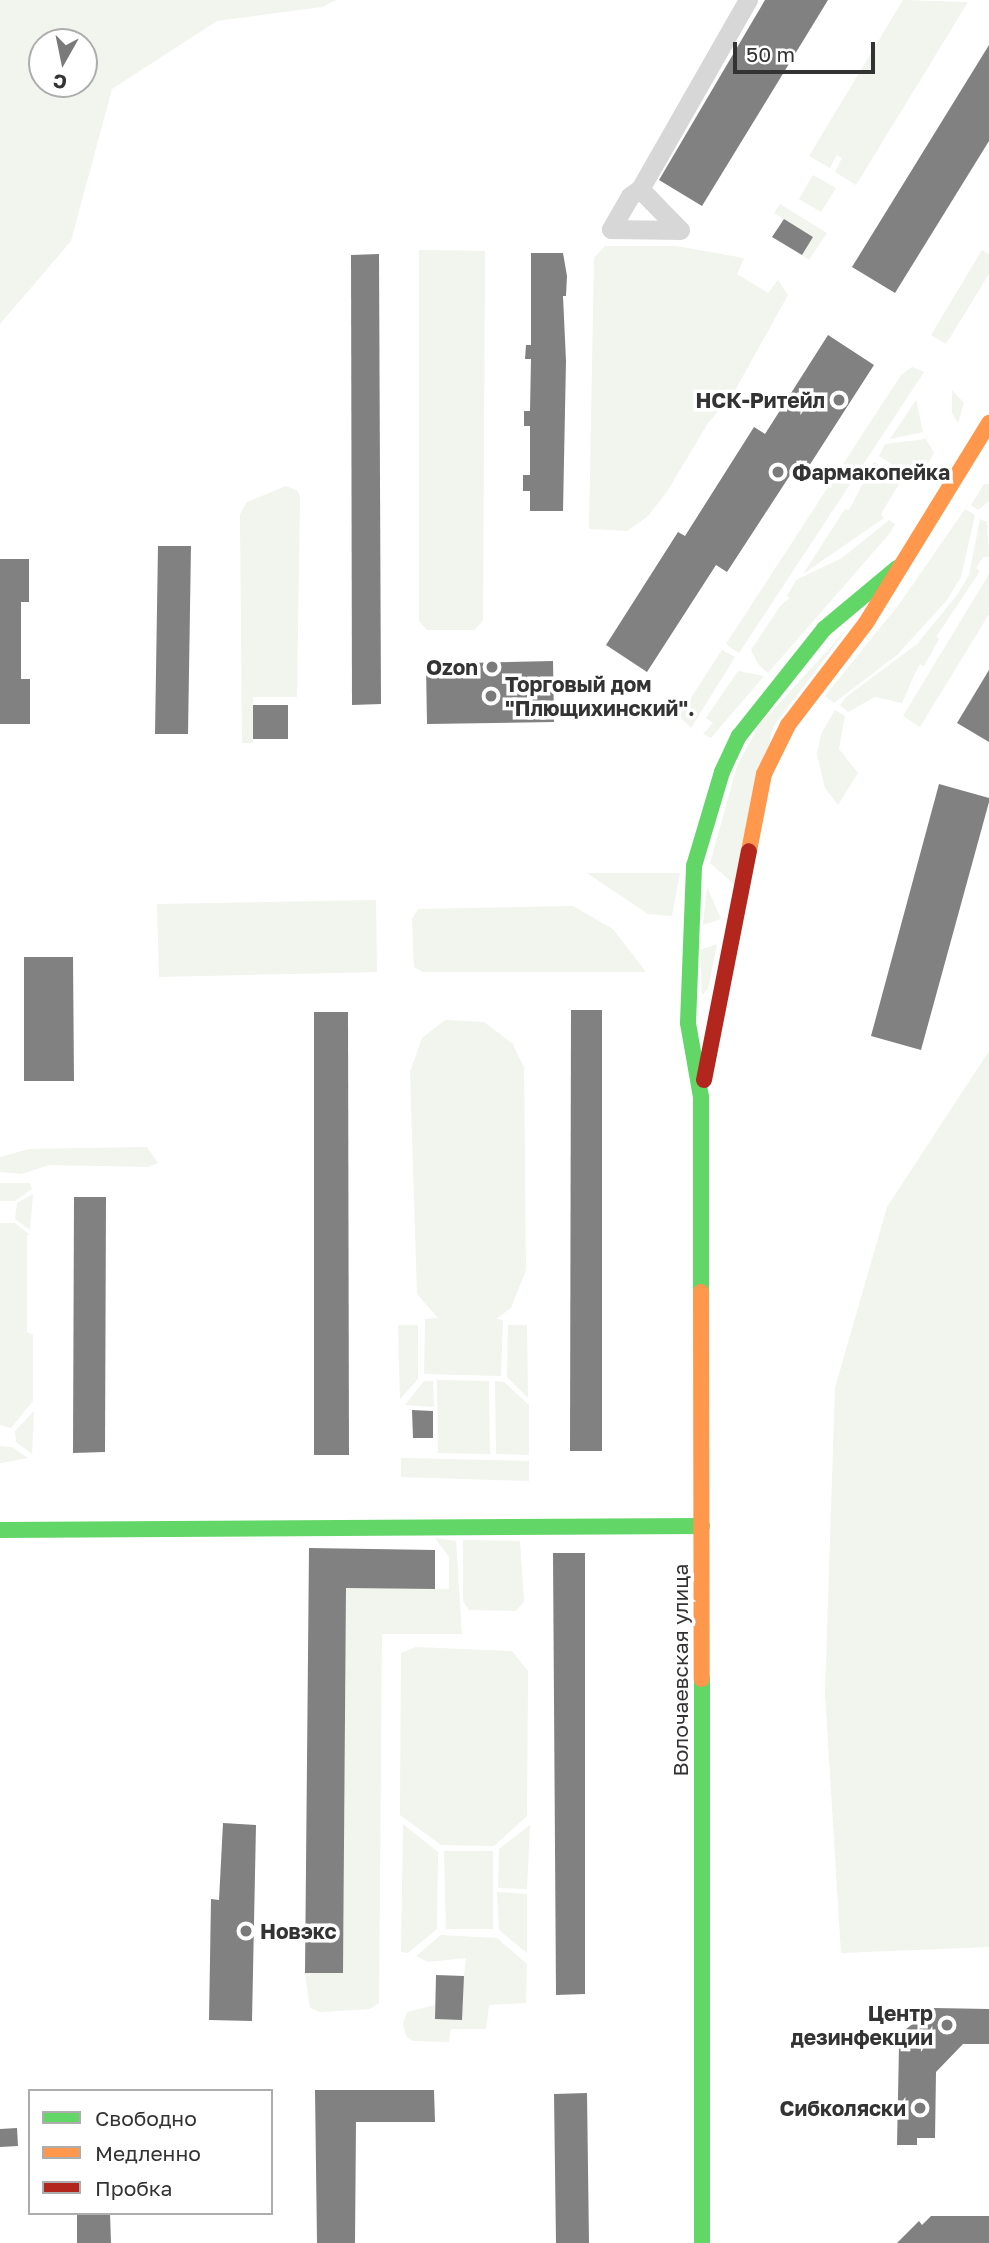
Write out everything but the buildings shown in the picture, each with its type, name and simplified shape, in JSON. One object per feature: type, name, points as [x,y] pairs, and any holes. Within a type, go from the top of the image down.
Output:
[{"type":"street","points":[[640,189],[748,0]]},
{"type":"street","name":"Волочаевская улица","points":[[701,1097],[741,906],[765,774],[788,725],[851,647],[897,568],[989,423]]},
{"type":"street","name":"Волочаевская улица","points":[[702,2243],[701,1097],[688,1023],[694,866],[722,772],[739,736],[824,629],[897,568]]},
{"type":"street","points":[[0,1530],[702,1526]]},
{"type":"shaded area","points":[[0,0],[336,0],[322,7],[217,21],[112,89],[71,241],[0,324]]},
{"type":"shaded area","points":[[903,0],[968,2],[856,185],[835,172],[842,158],[837,155],[830,168],[809,156]]},
{"type":"shaded area","points":[[813,175],[836,188],[821,212],[799,199]]},
{"type":"shaded area","points":[[780,204],[827,233],[809,260],[802,255],[813,237],[774,213]]},
{"type":"shaded area","points":[[605,246],[676,246],[744,258],[737,274],[768,293],[778,280],[788,295],[732,396],[708,423],[666,493],[647,517],[627,531],[589,529],[594,258]]},
{"type":"shaded area","points":[[419,250],[485,251],[483,621],[474,630],[427,630],[419,621]]},
{"type":"shaded area","points":[[982,250],[989,254],[989,274],[946,344],[931,335]]},
{"type":"shaded area","points":[[912,367],[924,372],[739,653],[726,644],[901,375]]},
{"type":"shaded area","points":[[952,390],[964,403],[958,423],[952,413]]},
{"type":"shaded area","points":[[916,400],[923,432],[890,439]]},
{"type":"shaded area","points":[[926,439],[934,453],[923,473],[910,465],[905,472],[879,456],[885,444]]},
{"type":"shaded area","points":[[874,462],[902,479],[881,514],[884,518],[803,574],[845,509],[849,510]]},
{"type":"shaded area","points":[[984,484],[989,484],[989,501],[978,510],[971,505]]},
{"type":"shaded area","points":[[286,486],[298,491],[300,498],[297,697],[253,697],[253,743],[242,743],[240,514],[247,502]]},
{"type":"shaded area","points":[[965,509],[975,515],[961,577],[947,600],[897,655],[834,703],[825,696],[900,603]]},
{"type":"shaded area","points":[[980,519],[987,522],[989,557],[983,557],[976,568],[980,571],[936,637],[939,639],[924,666],[920,664],[902,703],[875,697],[848,712],[840,705],[846,697],[917,644],[957,595],[969,575]]},
{"type":"shaded area","points":[[889,520],[895,524],[890,533],[768,673],[759,665],[751,650],[781,605],[790,598],[787,596],[796,580],[842,558]]},
{"type":"shaded area","points":[[989,574],[989,614],[920,727],[903,716]]},
{"type":"shaded area","points":[[848,628],[773,727],[736,886],[710,863],[737,766],[759,725]]},
{"type":"shaded area","points":[[722,650],[735,657],[691,728],[679,716]]},
{"type":"shaded area","points":[[738,671],[764,676],[711,738],[703,734],[713,723],[706,718]]},
{"type":"shaded area","points":[[835,710],[845,716],[839,749],[858,773],[838,805],[825,788],[817,754],[821,734]]},
{"type":"shaded area","points":[[587,873],[680,873],[672,916],[648,914]]},
{"type":"shaded area","points":[[707,887],[721,919],[703,925]]},
{"type":"shaded area","points":[[376,900],[377,972],[159,977],[157,904]]},
{"type":"shaded area","points":[[573,906],[613,929],[646,972],[423,972],[414,967],[412,919],[418,909]]},
{"type":"shaded area","points":[[717,944],[708,989],[702,995],[700,950]]},
{"type":"shaded area","points":[[445,1020],[484,1022],[513,1044],[524,1068],[526,1270],[511,1308],[496,1319],[503,1320],[501,1376],[424,1374],[425,1319],[438,1318],[417,1294],[410,1072],[422,1038]]},
{"type":"shaded area","points":[[989,1051],[989,1947],[841,1953],[825,1694],[835,1388],[887,1207]]},
{"type":"shaded area","points":[[147,1147],[158,1163],[148,1167],[49,1165],[22,1174],[0,1172],[0,1157],[29,1149]]},
{"type":"shaded area","points":[[0,1183],[30,1183],[32,1189],[15,1201],[0,1201]]},
{"type":"shaded area","points":[[33,1194],[30,1230],[15,1219],[17,1203]]},
{"type":"shaded area","points":[[0,1223],[15,1223],[30,1235],[27,1235],[27,1332],[33,1335],[33,1401],[11,1428],[0,1425]]},
{"type":"shaded area","points":[[398,1325],[418,1325],[418,1379],[400,1399]]},
{"type":"shaded area","points":[[508,1325],[527,1325],[528,1398],[507,1377]]},
{"type":"shaded area","points":[[437,1380],[489,1381],[490,1454],[438,1453]]},
{"type":"shaded area","points":[[424,1381],[433,1381],[434,1407],[405,1405]]},
{"type":"shaded area","points":[[495,1381],[504,1382],[529,1405],[529,1455],[496,1454]]},
{"type":"shaded area","points":[[34,1411],[32,1454],[16,1442],[15,1431]]},
{"type":"shaded area","points":[[0,1446],[12,1447],[28,1458],[0,1463]]},
{"type":"shaded area","points":[[401,1458],[529,1461],[529,1481],[401,1477]]},
{"type":"shaded area","points":[[435,1538],[456,1541],[462,1634],[382,1634],[379,2003],[370,2009],[320,2012],[310,2008],[305,1973],[343,1973],[346,1588],[449,1589],[449,1557]]},
{"type":"shaded area","points":[[463,1540],[520,1541],[524,1601],[516,1611],[469,1610],[463,1601]]},
{"type":"shaded area","points":[[416,1647],[512,1651],[528,1671],[527,1816],[494,1846],[441,1845],[400,1815],[401,1653]]},
{"type":"shaded area","points":[[403,1824],[438,1852],[437,1929],[408,1953],[401,1952]]},
{"type":"shaded area","points":[[530,1825],[527,1889],[498,1888],[499,1849]]},
{"type":"shaded area","points":[[444,1851],[493,1851],[493,1929],[446,1929]]},
{"type":"shaded area","points":[[497,1892],[527,1894],[527,1953],[499,1930]]},
{"type":"shaded area","points":[[441,1935],[497,1938],[527,1964],[526,2003],[489,2005],[486,2029],[451,2029],[449,2042],[413,2041],[406,2036],[403,2024],[407,2012],[435,2005],[435,2019],[464,1976],[466,1958],[428,1962],[416,1956]]},
{"type":"traffic: fast","points":[[701,1292],[701,1097],[688,1023],[694,866],[722,772],[739,736],[824,629],[897,568]]},
{"type":"traffic: fast","points":[[0,1530],[702,1526]]},
{"type":"traffic: fast","points":[[702,1679],[702,2243]]},
{"type":"traffic: slow","points":[[749,851],[764,774],[788,725],[866,623],[989,423]]},
{"type":"traffic: slow","points":[[701,1292],[702,1679]]},
{"type":"traffic: jam","points":[[704,1080],[749,851]]},
{"type":"place","name":"НСК-Ритейл","points":[[839,400]]},
{"type":"place","name":"Фармакопейка","points":[[778,472]]},
{"type":"place","name":"Ozon","points":[[492,667]]},
{"type":"place","name":"Торговый дом \"Плющихинский\".","points":[[491,696]]},
{"type":"place","name":"Новэкс","points":[[246,1931]]},
{"type":"place","name":"Центр дезинфекции","points":[[947,2025]]},
{"type":"place","name":"Сибколяски","points":[[920,2108]]}]
